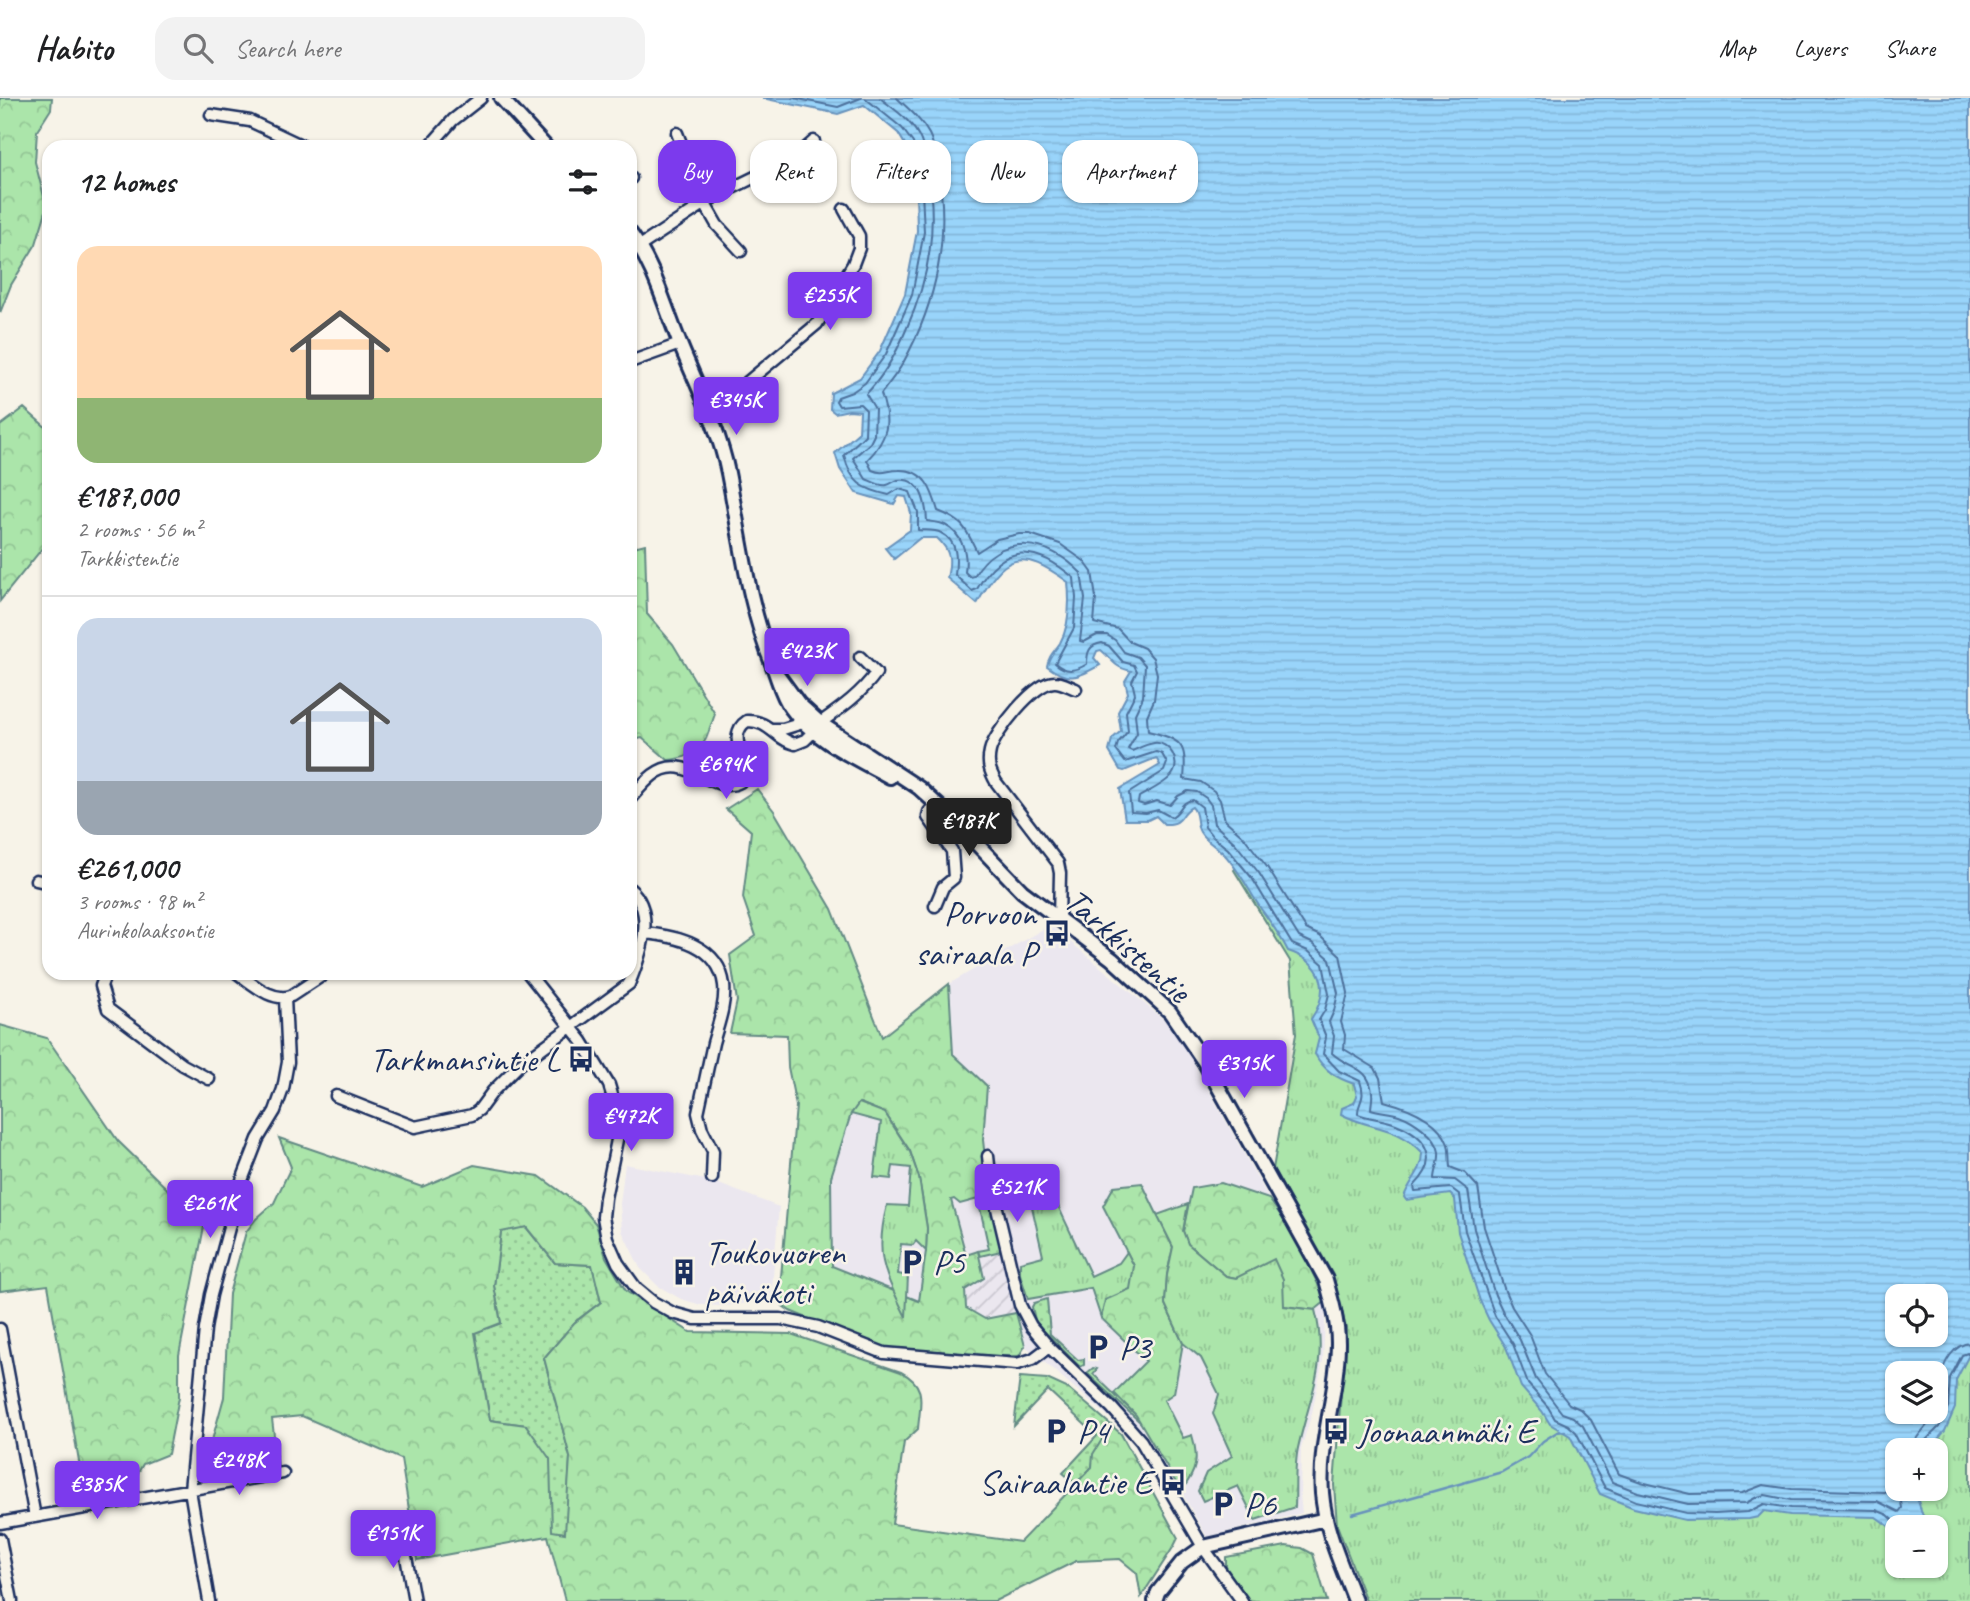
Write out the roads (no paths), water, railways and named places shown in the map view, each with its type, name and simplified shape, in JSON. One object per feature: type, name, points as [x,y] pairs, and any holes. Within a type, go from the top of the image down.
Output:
[{"type":"street","points":[[435,140],[453,120],[481,98]]},
{"type":"street","points":[[501,98],[540,140]]},
{"type":"street","points":[[211,115],[250,121],[290,140]]},
{"type":"street","points":[[677,133],[705,204],[717,225],[741,251]]},
{"type":"street","points":[[640,246],[729,188],[750,178]]},
{"type":"street","points":[[709,414],[817,324],[859,248],[859,236],[844,209]]},
{"type":"street","name":"Tarkkistentie","points":[[637,242],[661,291],[709,414],[727,469],[753,610],[781,691],[791,709],[803,722],[817,727],[874,768],[932,801],[1023,891],[1112,959],[1170,1012],[1205,1063],[1326,1280],[1334,1308],[1338,1345],[1322,1461],[1322,1496],[1326,1519],[1355,1601]]},
{"type":"street","points":[[637,359],[680,344]]},
{"type":"street","points":[[637,791],[653,774],[671,767],[734,785],[744,777],[737,740],[741,726],[752,720],[760,722],[795,744],[866,687],[876,673],[860,657]]},
{"type":"street","name":"Tarkkistentie","points":[[775,671],[817,727]]},
{"type":"street","points":[[1059,920],[1058,863],[988,768],[995,737],[1028,697],[1043,684],[1056,682],[1076,689]]},
{"type":"street","points":[[773,729],[783,729],[803,722]]},
{"type":"street","points":[[932,801],[928,817],[952,851],[954,878],[943,887],[936,906]]},
{"type":"street","points":[[36,880],[42,881]]},
{"type":"street","points":[[637,897],[644,910],[644,933],[637,960]]},
{"type":"street","points":[[644,933],[677,938],[700,947],[715,963],[724,983],[723,1006],[698,1113],[702,1129],[713,1151],[712,1178]]},
{"type":"street","points":[[103,980],[101,986],[108,1009],[183,1065],[209,1079]]},
{"type":"street","points":[[247,980],[269,995],[285,998],[315,980]]},
{"type":"street","points":[[533,980],[582,1041],[610,1085],[618,1135],[605,1198],[603,1217],[607,1238],[618,1263],[636,1288],[653,1302],[673,1313],[695,1319],[781,1319],[818,1327],[884,1353],[1017,1364],[1033,1359],[1049,1348]]},
{"type":"street","points":[[336,1096],[415,1127],[472,1115],[519,1065],[629,984],[630,980]]},
{"type":"street","points":[[209,1601],[190,1490],[209,1304],[244,1173],[283,1089],[288,1062],[285,998]]},
{"type":"street","points":[[988,1156],[991,1183],[1020,1305],[1031,1326],[1049,1348],[1112,1408],[1141,1441],[1203,1547],[1242,1601]]},
{"type":"street","points":[[0,1329],[35,1517]]},
{"type":"street","points":[[0,1523],[283,1473]]},
{"type":"street","points":[[1154,1601],[1182,1562],[1203,1547],[1326,1519]]},
{"type":"street","points":[[402,1534],[414,1601]]},
{"type":"street","points":[[0,1539],[12,1601]]},
{"type":"water","points":[[762,98],[1970,98],[1970,1353],[1956,1380],[1955,1408],[1945,1431],[1939,1438],[1885,1438],[1885,1501],[1918,1501],[1923,1515],[1885,1515],[1885,1523],[1876,1517],[1790,1515],[1764,1511],[1758,1517],[1749,1519],[1685,1520],[1634,1508],[1600,1494],[1570,1436],[1550,1424],[1521,1387],[1506,1347],[1480,1301],[1458,1232],[1455,1199],[1450,1194],[1406,1200],[1406,1191],[1421,1165],[1423,1153],[1393,1132],[1341,1114],[1342,1108],[1354,1103],[1357,1096],[1354,1084],[1332,1073],[1322,1065],[1315,1054],[1319,1038],[1311,1019],[1321,997],[1322,987],[1316,969],[1300,956],[1288,951],[1235,867],[1200,832],[1192,807],[1179,821],[1171,824],[1164,824],[1156,816],[1148,820],[1125,820],[1120,789],[1160,765],[1156,758],[1124,771],[1120,770],[1109,751],[1112,739],[1121,731],[1118,712],[1128,693],[1125,681],[1131,671],[1117,665],[1101,650],[1097,651],[1094,658],[1100,665],[1079,675],[1061,675],[1047,666],[1066,629],[1068,582],[1037,564],[1025,560],[1015,561],[996,575],[977,604],[947,578],[949,556],[937,538],[920,538],[894,559],[885,548],[910,530],[911,513],[906,497],[899,496],[894,504],[856,493],[840,469],[835,453],[859,432],[860,411],[835,413],[830,409],[831,393],[860,378],[880,351],[905,294],[917,231],[916,203],[951,203],[951,140],[902,140],[898,133],[864,105],[838,114]]},
{"type":"waterway","points":[[1352,1514],[1502,1472],[1528,1457],[1543,1441],[1557,1432],[1565,1431]]},
{"type":"place","name":"Porvoon sairaala P","points":[[1057,933]]},
{"type":"place","name":"Tarkmansintie L","points":[[581,1059]]},
{"type":"place","name":"P5","points":[[912,1262]]},
{"type":"place","name":"Toukovuoren päiväkoti","points":[[684,1272]]},
{"type":"place","name":"P3","points":[[1098,1347]]},
{"type":"place","name":"P4","points":[[1056,1431]]},
{"type":"place","name":"Joonaanmäki E","points":[[1336,1431]]},
{"type":"place","name":"Sairaalantie E","points":[[1173,1482]]},
{"type":"place","name":"P6","points":[[1223,1504]]}]
